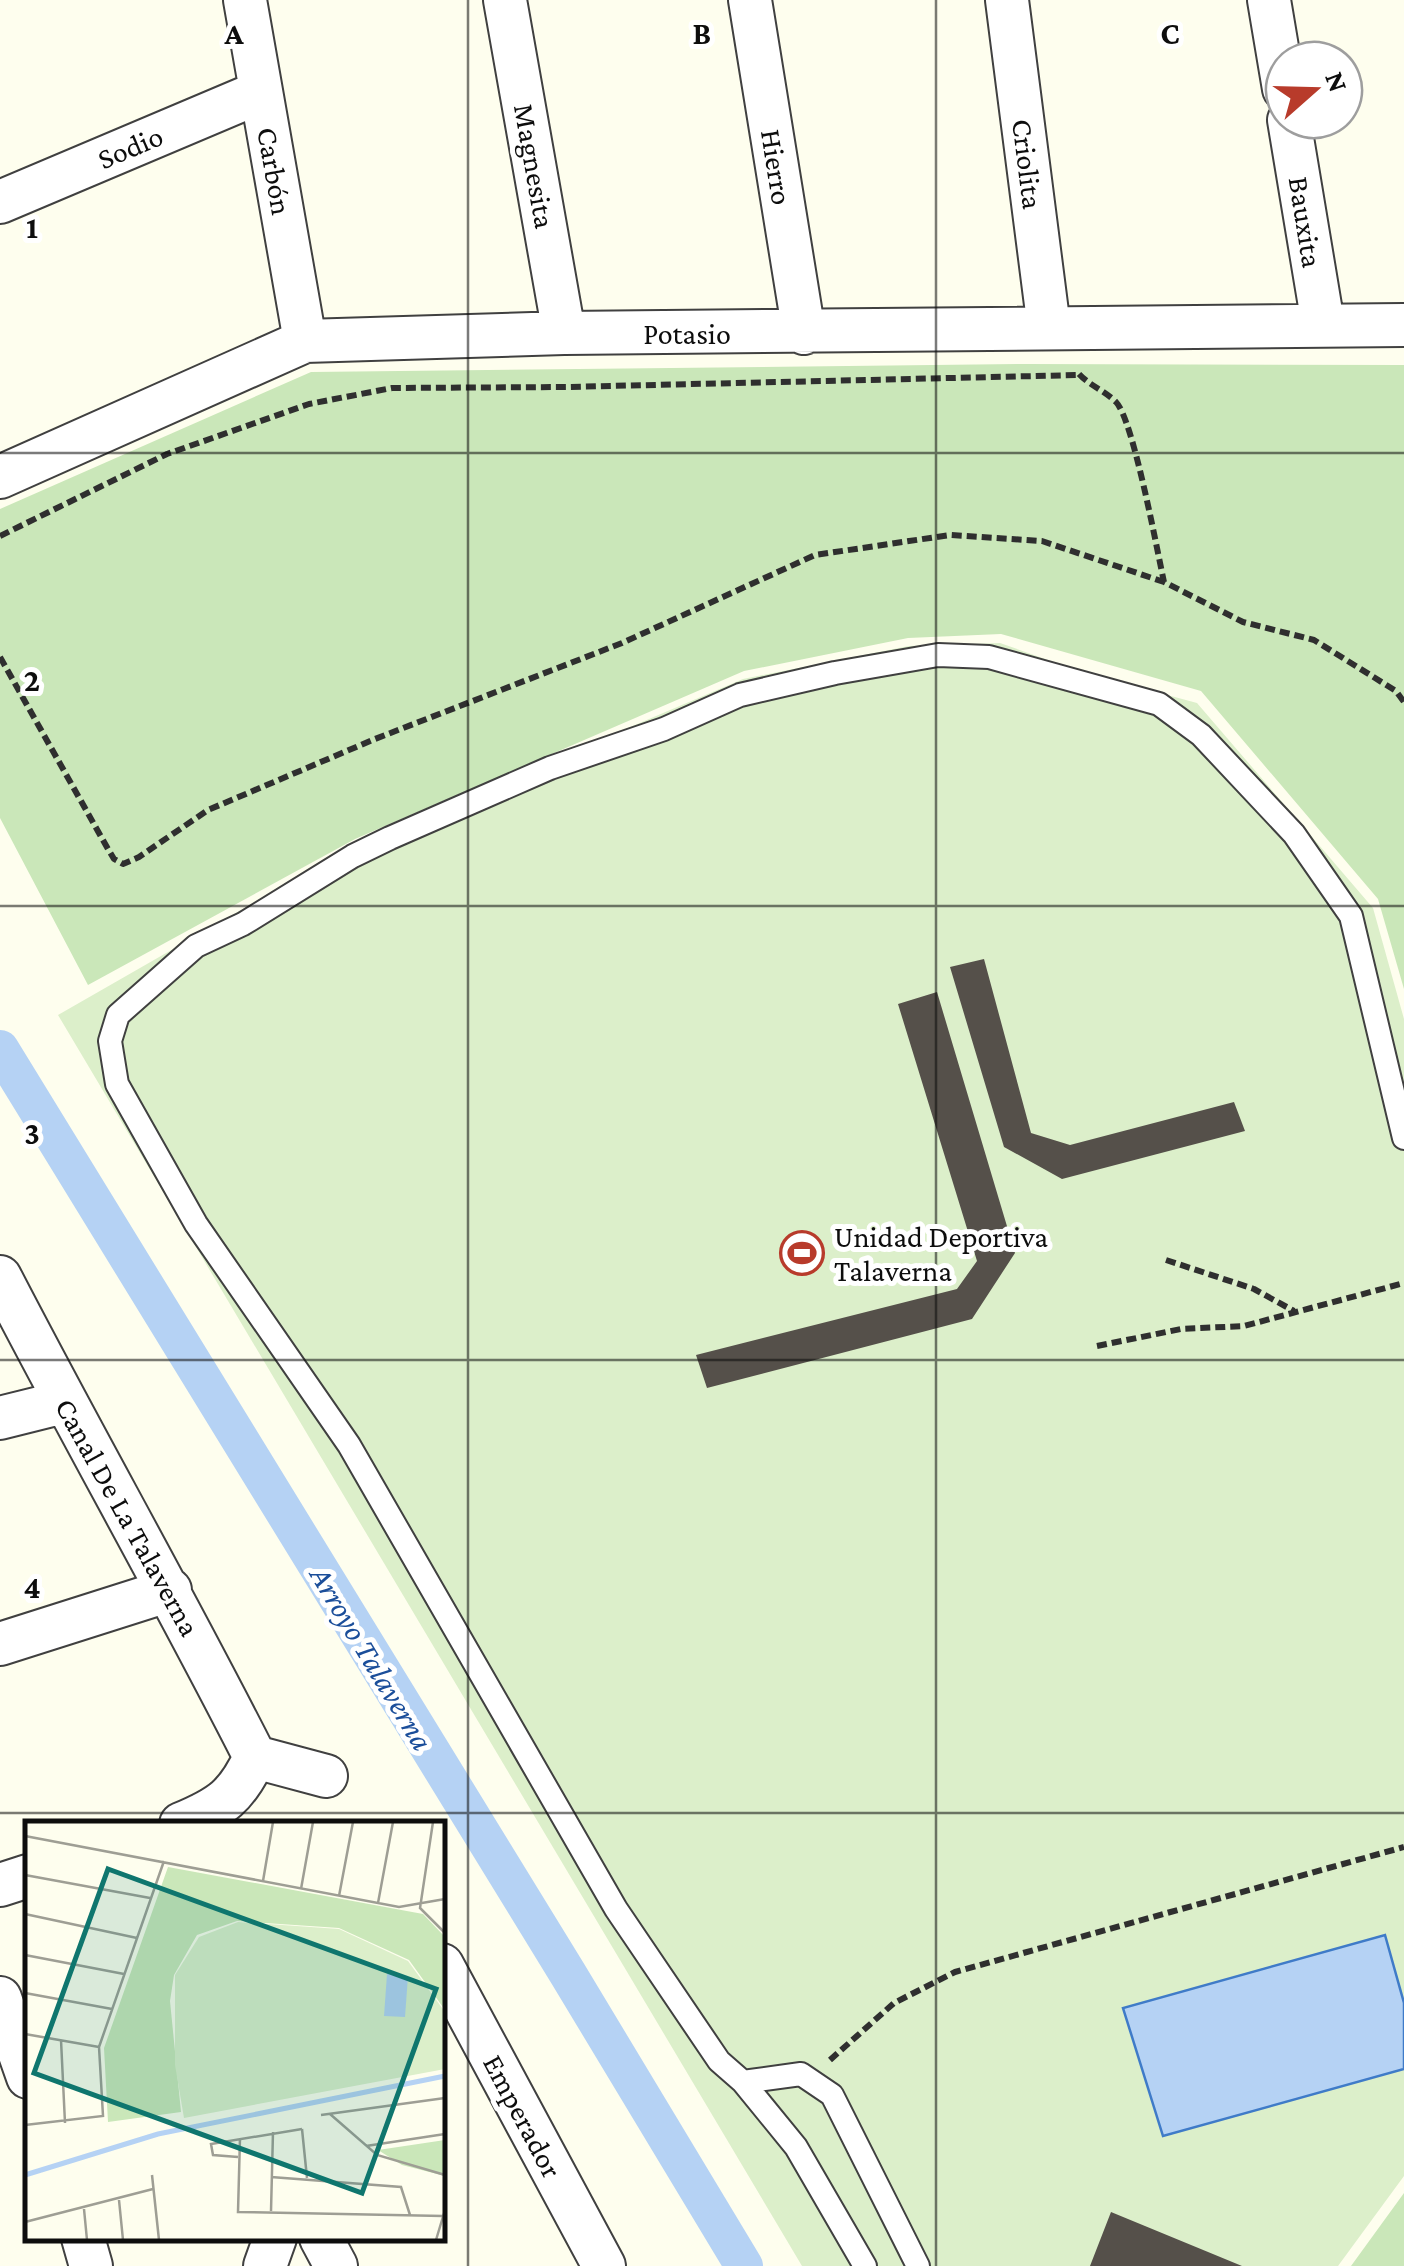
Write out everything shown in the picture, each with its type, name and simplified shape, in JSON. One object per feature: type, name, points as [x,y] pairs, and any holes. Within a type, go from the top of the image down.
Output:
[{"type":"street","name":"Carbón","points":[[245,0],[305,341]]},
{"type":"street","name":"Magnesita","points":[[506,0],[564,333]]},
{"type":"street","name":"Hierro","points":[[750,0],[804,333]]},
{"type":"street","name":"Criolita","points":[[1006,0],[1062,328]]},
{"type":"street","points":[[1269,0],[1276,40]]},
{"type":"street","name":"Sodio","points":[[0,202],[260,92]]},
{"type":"street","name":"Bauxita","points":[[1292,140],[1323,324]]},
{"type":"street","name":"Potasio","points":[[0,477],[305,341],[564,333],[1404,325]]},
{"type":"street","name":"Canal De La Talaverna","points":[[0,1277],[255,1756]]},
{"type":"street","points":[[0,1418],[64,1402]]},
{"type":"street","points":[[0,1644],[170,1590]]},
{"type":"street","points":[[187,1821],[226,1802],[242,1784],[255,1756],[326,1776]]},
{"type":"street","points":[[0,1885],[25,1877]]},
{"type":"street","name":"Emperador","points":[[445,1971],[604,2266]]},
{"type":"street","points":[[0,1998],[25,2069]]},
{"type":"street","points":[[83,2241],[91,2266]]},
{"type":"street","points":[[266,2266],[274,2241]]},
{"type":"street","points":[[324,2241],[336,2266]]},
{"type":"lane","points":[[864,2266],[796,2147],[720,2061],[616,1909],[349,1445],[196,1224],[130,1112],[112,1064],[110,1041],[118,1015],[196,946],[242,924],[390,838],[550,768],[664,729],[740,695],[938,655],[990,657],[1159,704],[1201,736],[1294,834],[1351,916],[1404,1138]]},
{"type":"lane","points":[[742,2082],[801,2074],[832,2095],[918,2266]]},
{"type":"path","points":[[1062,328],[1080,375],[1117,402],[1131,436],[1164,582]]},
{"type":"path","points":[[0,536],[166,454],[308,404],[392,388],[1080,375]]},
{"type":"path","points":[[0,657],[108,849],[123,864],[208,810],[375,739],[622,643],[814,555],[950,534],[1042,541],[1164,582],[1244,622],[1314,640],[1396,690],[1404,702]]},
{"type":"path","points":[[1166,1260],[1254,1289],[1295,1312]]},
{"type":"path","points":[[1097,1346],[1181,1329],[1244,1326],[1404,1282]]},
{"type":"path","points":[[810,2077],[894,2003],[955,1972],[1404,1848]]},
{"type":"green space","points":[[1024,364],[1404,365],[1404,989],[1378,899],[1201,691],[1001,634],[908,638],[744,671],[355,839],[88,985],[0,818],[0,509],[311,372]]},
{"type":"green space","name":"Unidad Deportiva Talaverna","points":[[1000,643],[1082,672],[1197,703],[1373,908],[1404,1019],[1404,2176],[1338,2266],[802,2266],[58,1015],[360,842],[743,679],[909,646]]},
{"type":"green space","points":[[1404,2193],[1404,2266],[1351,2266]]},
{"type":"water","points":[[1385,1935],[1404,2003],[1404,2069],[1163,2136],[1123,2008]]},
{"type":"building","points":[[984,959],[1031,1133],[1070,1145],[1234,1102],[1245,1131],[1062,1179],[1004,1147],[950,967]]},
{"type":"building","points":[[937,992],[1015,1253],[972,1319],[707,1388],[696,1355],[957,1289],[977,1261],[898,1004]]},
{"type":"building","points":[[1111,2212],[1242,2266],[1090,2266]]},
{"type":"waterway","name":"Arroyo Talaverna","points":[[0,1049],[744,2266]]},
{"type":"place","name":"Unidad Deportiva Talaverna","points":[[802,1253]]}]
